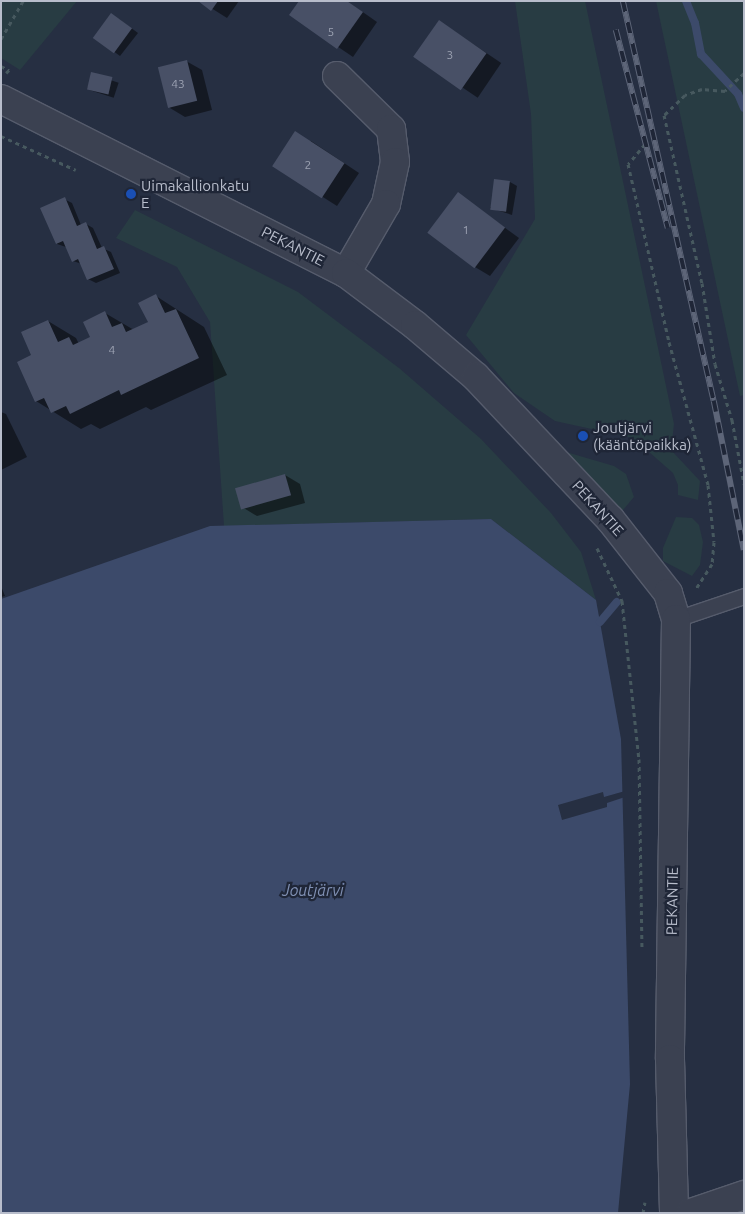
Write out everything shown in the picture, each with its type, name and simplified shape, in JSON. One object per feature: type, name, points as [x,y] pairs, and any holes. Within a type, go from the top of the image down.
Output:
[{"type":"street","points":[[337,76],[391,129],[394,162],[386,204],[346,273]]},
{"type":"street","name":"PEKANTIE","points":[[4,106],[346,273],[415,325],[476,377],[610,519],[668,593],[676,618],[670,1059],[674,1213]]},
{"type":"street","points":[[691,1213],[744,1195]]},
{"type":"lane","points":[[676,618],[744,596]]},
{"type":"path","points":[[1,40],[22,1]]},
{"type":"path","points":[[744,73],[725,91],[702,89],[685,95],[664,115],[702,283],[715,364],[732,420],[744,484]]},
{"type":"path","points":[[1,136],[79,171]]},
{"type":"path","points":[[645,144],[628,164],[669,342],[708,485],[714,542],[712,564],[676,618]]},
{"type":"path","points":[[594,541],[622,601],[639,759],[642,956]]},
{"type":"path","points":[[643,1213],[646,1193]]},
{"type":"shaded area","points":[[1,1],[77,1],[20,70],[1,58]]},
{"type":"shaded area","points":[[515,1],[585,1],[674,424],[671,450],[700,481],[698,500],[678,495],[678,485],[673,473],[633,438],[555,421],[514,393],[466,335],[535,219],[531,114]]},
{"type":"shaded area","points":[[656,1],[744,1],[744,395],[740,396]]},
{"type":"shaded area","points":[[135,210],[298,292],[399,368],[481,439],[551,513],[581,552],[596,600],[491,519],[224,526],[210,322],[177,267],[116,238]]},
{"type":"shaded area","points":[[566,452],[614,466],[626,474],[634,497],[623,510],[617,508]]},
{"type":"shaded area","points":[[676,517],[692,518],[699,525],[703,542],[700,565],[692,576],[663,561],[663,548]]},
{"type":"water","name":"Joutjärvi","points":[[491,519],[596,600],[621,739],[630,1084],[618,1213],[1,1213],[1,599],[210,526]]},
{"type":"pier","points":[[625,791],[625,797],[607,803],[607,807],[562,820],[558,805],[603,792],[604,797]]},
{"type":"building","points":[[198,1],[218,1],[211,11]]},
{"type":"building","points":[[299,1],[347,1],[363,12],[337,49],[289,15]]},
{"type":"building","points":[[111,13],[132,28],[114,53],[93,38]]},
{"type":"building","points":[[439,20],[487,53],[461,90],[413,57]]},
{"type":"building","points":[[187,60],[197,101],[168,108],[158,67]]},
{"type":"building","points":[[91,72],[112,77],[108,94],[87,90]]},
{"type":"building","points":[[295,131],[344,163],[322,198],[272,166]]},
{"type":"building","points":[[494,179],[510,181],[506,212],[490,210]]},
{"type":"building","points":[[458,192],[505,228],[474,268],[427,233]]},
{"type":"building","points":[[65,197],[77,226],[86,222],[97,249],[104,246],[114,269],[87,280],[78,259],[72,262],[63,241],[56,244],[40,208]]},
{"type":"building","points":[[156,294],[165,313],[176,309],[199,358],[121,395],[119,390],[70,414],[66,406],[51,413],[44,398],[35,402],[17,362],[31,355],[21,332],[48,320],[58,342],[69,337],[73,345],[90,337],[83,322],[105,311],[112,327],[122,323],[126,332],[148,322],[138,303]]},
{"type":"building","points":[[285,474],[291,495],[241,509],[235,488]]},
{"type":"waterway","points":[[686,1],[695,23],[701,54],[738,94],[744,108]]},
{"type":"waterway","points":[[600,622],[617,602]]},
{"type":"railway","points":[[623,1],[714,401],[744,550]]},
{"type":"railway","points":[[616,30],[668,228]]},
{"type":"place","name":"Uimakallionkatu E","points":[[131,194]]},
{"type":"place","name":"Joutjärvi (kääntöpaikka)","points":[[583,436]]}]
